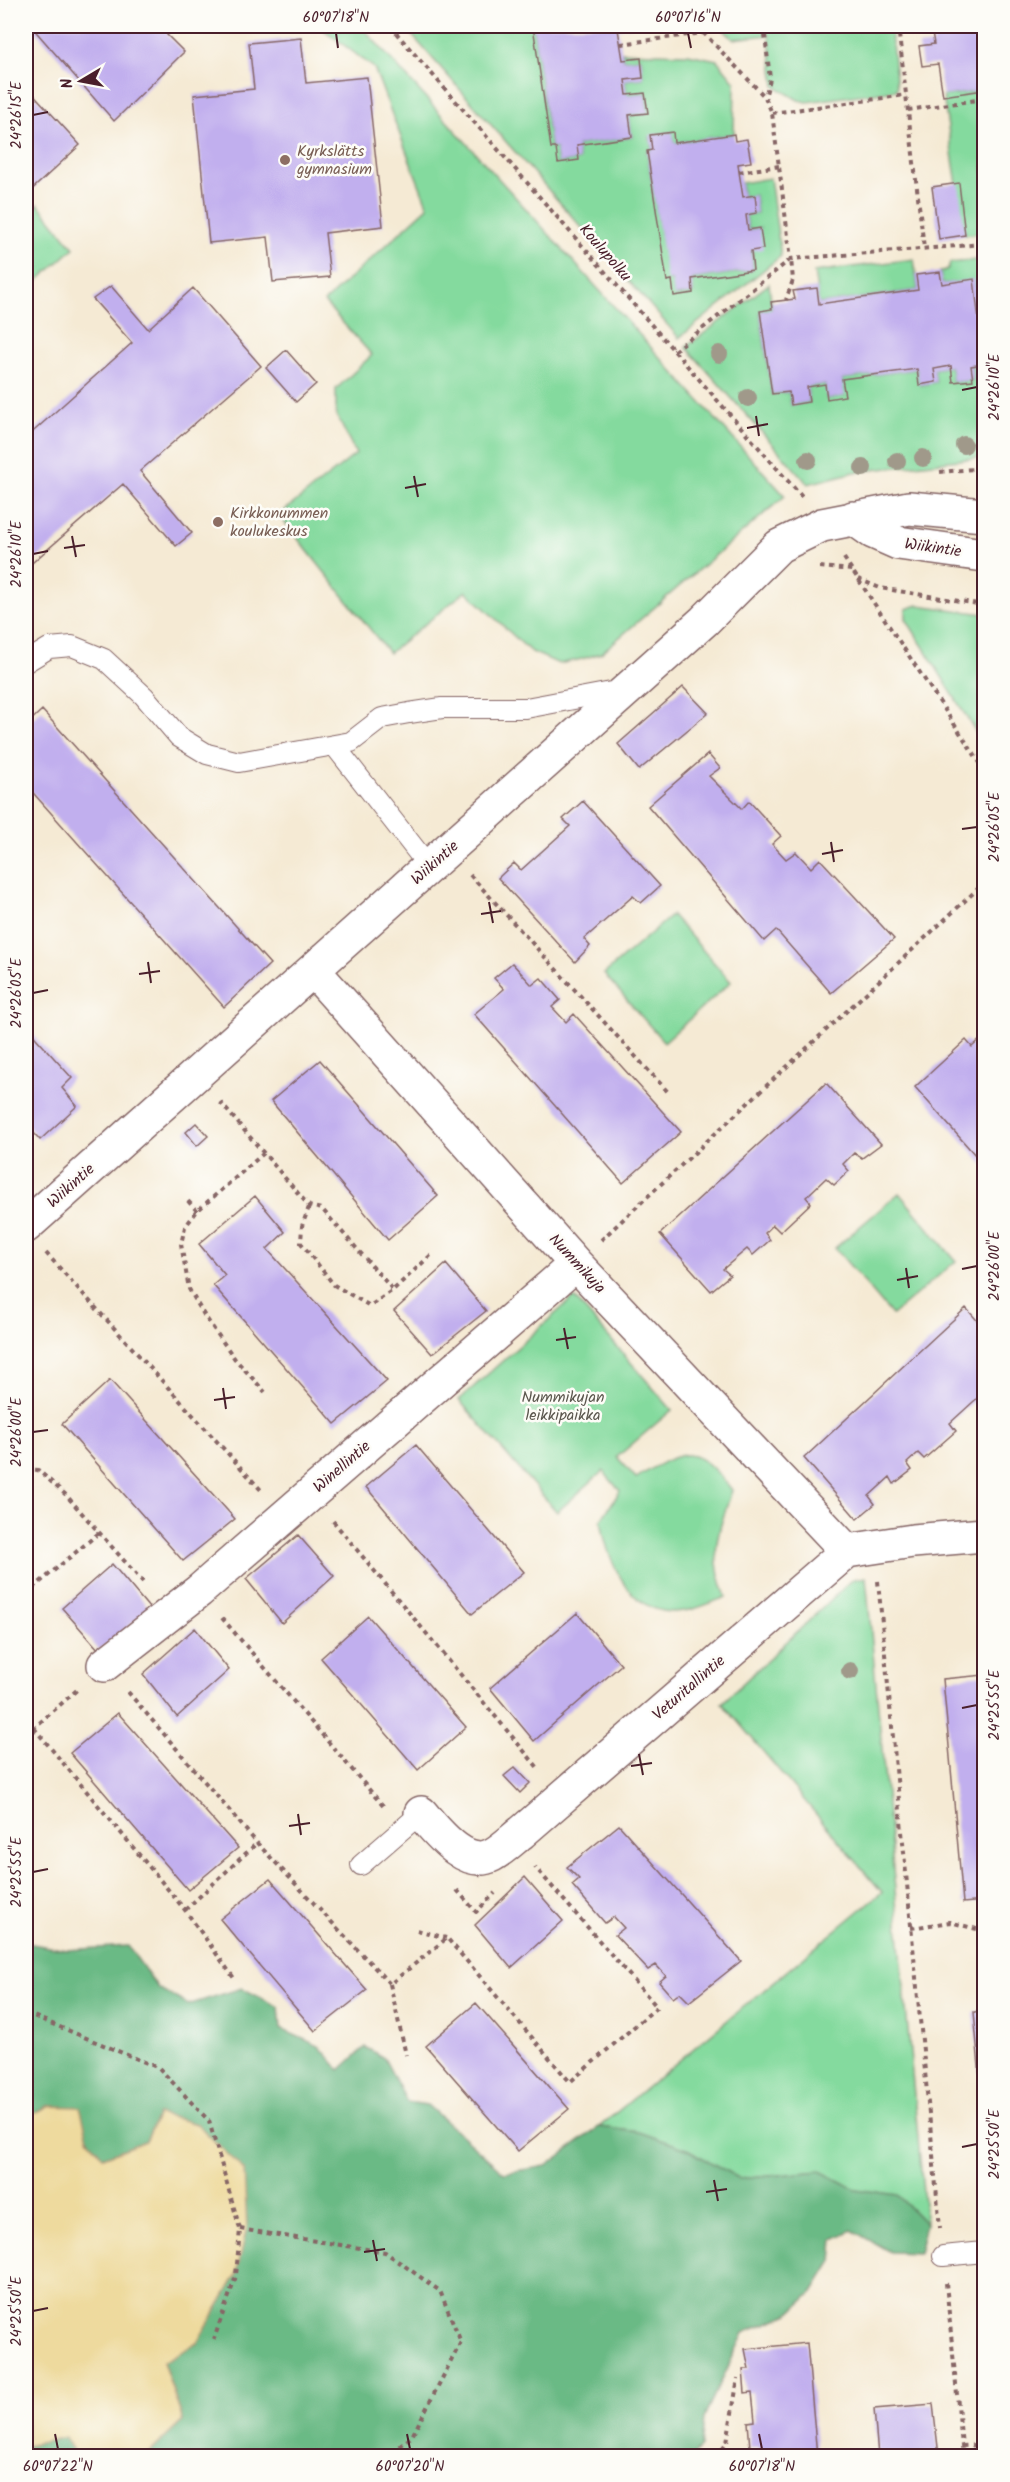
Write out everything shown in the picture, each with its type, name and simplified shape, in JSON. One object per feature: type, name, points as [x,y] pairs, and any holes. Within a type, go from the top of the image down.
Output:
[{"type":"street","name":"Wiikintie","points":[[33,1236],[313,970],[430,868],[704,621],[778,546],[822,525],[909,508],[984,515]]},
{"type":"street","name":"Wiikintie","points":[[853,518],[873,532],[898,543],[984,555]]},
{"type":"street","name":"Nummikuja","points":[[313,970],[576,1264],[861,1549]]},
{"type":"street","name":"Winellintie","points":[[104,1665],[199,1591],[576,1264]]},
{"type":"street","points":[[861,1549],[913,1541],[984,1535]]},
{"type":"street","name":"Veturitallintie","points":[[412,1821],[453,1849],[474,1856],[490,1856],[861,1549]]},
{"type":"lane","points":[[26,662],[49,648],[72,646],[104,659],[144,696],[179,737],[207,754],[239,762],[351,742],[382,718],[442,708],[526,708],[627,689]]},
{"type":"lane","points":[[334,745],[430,868]]},
{"type":"lane","points":[[362,1865],[412,1821]]},
{"type":"lane","points":[[943,2256],[984,2253]]},
{"type":"path","name":"Koulupolku","points":[[390,26],[801,496]]},
{"type":"path","points":[[697,26],[765,97],[772,113],[793,280],[786,300]]},
{"type":"path","points":[[764,26],[770,79],[765,97]]},
{"type":"path","points":[[898,26],[924,248]]},
{"type":"path","points":[[621,44],[703,33]]},
{"type":"path","points":[[772,113],[906,95]]},
{"type":"path","points":[[908,110],[984,99]]},
{"type":"path","points":[[739,172],[779,166]]},
{"type":"path","points":[[675,351],[791,259],[984,244]]},
{"type":"path","points":[[852,570],[984,769]]},
{"type":"path","points":[[858,578],[880,588],[984,605]]},
{"type":"path","points":[[464,868],[668,1092]]},
{"type":"path","points":[[576,1264],[984,883]]},
{"type":"path","points":[[214,1094],[309,1206],[322,1209],[393,1290]]},
{"type":"path","points":[[264,1153],[197,1211],[185,1227],[181,1244],[189,1289],[235,1359],[265,1392]]},
{"type":"path","points":[[188,1201],[197,1211]]},
{"type":"path","points":[[309,1206],[302,1226],[301,1244],[334,1285],[370,1306],[393,1290],[431,1254]]},
{"type":"path","points":[[33,1236],[284,1516]]},
{"type":"path","points":[[26,1469],[38,1470],[65,1494],[144,1582]]},
{"type":"path","points":[[311,1494],[562,1797]]},
{"type":"path","points":[[26,1594],[100,1532]]},
{"type":"path","points":[[861,1549],[911,1928],[963,2457]]},
{"type":"path","points":[[199,1591],[412,1821]]},
{"type":"path","points":[[26,1735],[104,1665],[257,1843],[390,1984],[406,2055]]},
{"type":"path","points":[[34,1728],[185,1910],[236,1981]]},
{"type":"path","points":[[417,1930],[447,1938],[570,2082],[657,2007],[512,1840]]},
{"type":"path","points":[[185,1910],[257,1843]]},
{"type":"path","points":[[454,1887],[476,1912],[499,1890]]},
{"type":"path","points":[[911,1928],[950,1922],[984,1931]]},
{"type":"path","points":[[390,1984],[447,1938]]},
{"type":"path","points":[[26,2013],[159,2068],[209,2121],[240,2229],[236,2276],[214,2339]]},
{"type":"path","points":[[240,2229],[385,2252],[440,2291],[461,2342],[412,2436],[389,2457]]},
{"type":"path","points":[[717,2457],[727,2442],[738,2378]]},
{"type":"path","points":[[962,2446],[984,2445]]},
{"type":"green space","points":[[319,26],[361,26],[785,496],[601,653],[559,664],[530,651],[466,591],[389,653],[279,515],[356,454],[336,414],[336,389],[372,355],[324,302],[428,207],[374,68]]},
{"type":"green space","points":[[404,26],[437,26],[437,29],[454,26],[533,26],[551,148],[556,148],[558,163],[579,160],[577,145],[632,137],[629,115],[648,112],[645,93],[627,95],[625,80],[643,78],[641,58],[623,60],[622,52],[688,54],[717,60],[735,82],[734,134],[674,143],[672,132],[650,136],[652,150],[647,151],[668,281],[672,280],[675,296],[693,293],[692,279],[753,270],[751,251],[760,228],[748,230],[746,215],[757,213],[755,195],[743,197],[741,183],[770,178],[781,256],[679,338]]},
{"type":"green space","points":[[720,26],[890,26],[897,88],[896,90],[807,102],[798,100],[775,86],[769,35],[733,39]]},
{"type":"green space","points":[[984,90],[984,232],[965,235],[943,96]]},
{"type":"green space","points":[[38,204],[74,248],[26,291],[26,215]]},
{"type":"green space","points":[[914,259],[918,290],[819,304],[814,272]]},
{"type":"green space","points":[[984,259],[984,353],[974,280],[942,284],[940,272],[948,269],[950,263]]},
{"type":"green space","points":[[769,284],[772,309],[760,311],[772,394],[789,392],[791,405],[809,402],[807,387],[825,384],[827,399],[844,396],[842,379],[917,369],[920,385],[936,382],[934,369],[951,366],[953,382],[973,380],[971,366],[984,364],[984,457],[855,472],[808,484],[686,347]]},
{"type":"green space","points":[[918,605],[984,614],[984,745],[906,619],[906,609]]},
{"type":"green space","points":[[672,915],[731,982],[664,1042],[604,974]]},
{"type":"green space","points":[[899,1193],[956,1261],[892,1315],[835,1248]]},
{"type":"green space","name":"Nummikujan leikkipaikka","points":[[574,1297],[672,1410],[617,1457],[636,1478],[678,1456],[698,1457],[708,1464],[732,1490],[719,1531],[716,1554],[717,1567],[726,1597],[679,1612],[656,1609],[643,1602],[631,1592],[622,1579],[608,1549],[601,1520],[620,1491],[603,1471],[557,1512],[459,1400]]},
{"type":"green space","points":[[866,1577],[926,2224],[897,2195],[855,2189],[820,2171],[740,2179],[687,2149],[639,2132],[599,2127],[882,1892],[722,1703],[853,1579]]},
{"type":"green space","points":[[26,1943],[67,1950],[128,1946],[158,1988],[188,2005],[242,1988],[279,2007],[281,2029],[319,2046],[340,2070],[365,2047],[384,2058],[407,2102],[427,2105],[504,2173],[546,2166],[599,2127],[639,2132],[687,2149],[740,2179],[820,2171],[855,2189],[897,2195],[926,2224],[919,2253],[890,2252],[852,2230],[834,2239],[832,2261],[813,2292],[789,2314],[744,2333],[704,2418],[701,2448],[693,2456],[146,2456],[183,2421],[163,2362],[197,2343],[197,2124],[158,2114],[146,2141],[103,2157],[88,2138],[48,2106],[26,2118]]},
{"type":"green space","points":[[66,2437],[76,2456],[26,2456],[26,2446]]},
{"type":"sand","points":[[48,2106],[80,2107],[88,2138],[103,2157],[146,2141],[158,2114],[197,2124],[244,2170],[247,2227],[236,2276],[197,2343],[163,2362],[183,2421],[146,2456],[76,2456],[65,2437],[26,2446],[26,2118]]},
{"type":"building","points":[[31,26],[178,26],[167,35],[184,52],[114,121]]},
{"type":"building","points":[[533,26],[633,26],[618,29],[623,60],[641,58],[643,78],[625,80],[627,95],[645,93],[648,113],[629,115],[632,137],[577,145],[579,160],[558,163],[556,148],[551,148]]},
{"type":"building","points":[[931,26],[984,26],[984,90],[943,96],[938,64],[922,66],[919,46],[934,44]]},
{"type":"building","points":[[301,38],[306,83],[367,77],[383,226],[325,233],[330,277],[273,282],[268,237],[209,243],[194,95],[254,89],[249,43]]},
{"type":"building","points":[[26,86],[80,145],[26,195]]},
{"type":"building","points":[[673,132],[674,143],[734,134],[735,141],[747,139],[751,162],[738,164],[739,172],[743,197],[755,195],[757,213],[746,215],[748,230],[760,228],[763,249],[751,251],[753,270],[692,279],[693,293],[674,296],[672,280],[667,281],[647,151],[652,150],[650,135]]},
{"type":"building","points":[[959,183],[965,235],[939,239],[932,187]]},
{"type":"building","points":[[940,272],[942,284],[974,279],[984,364],[971,366],[973,380],[953,382],[951,366],[934,369],[936,382],[919,385],[917,369],[842,379],[845,396],[827,399],[825,384],[807,387],[809,402],[791,405],[789,392],[772,394],[760,311],[772,309],[771,302],[795,299],[793,291],[817,288],[819,304],[918,290],[916,275]]},
{"type":"building","points":[[111,286],[148,329],[193,288],[261,366],[140,471],[192,533],[176,546],[123,484],[26,568],[26,438],[132,343],[93,299]]},
{"type":"building","points":[[286,350],[316,384],[296,402],[266,368]]},
{"type":"building","points":[[683,687],[708,713],[639,770],[618,744]]},
{"type":"building","points":[[42,710],[270,964],[224,1007],[26,785],[26,725]]},
{"type":"building","points":[[708,754],[720,768],[709,776],[742,809],[749,801],[781,836],[772,844],[786,859],[796,852],[811,868],[820,859],[894,939],[831,993],[776,930],[764,941],[648,806]]},
{"type":"building","points":[[583,801],[660,886],[641,903],[633,896],[584,939],[590,946],[575,962],[498,878],[514,863],[521,870],[570,826],[563,819]]},
{"type":"building","points":[[512,963],[532,985],[541,978],[560,1000],[552,1007],[566,1022],[574,1014],[681,1132],[623,1183],[474,1014],[504,989],[494,978]]},
{"type":"building","points":[[26,1027],[72,1078],[62,1088],[77,1106],[40,1140],[26,1124]]},
{"type":"building","points":[[982,1038],[984,1041],[984,1165],[915,1087],[966,1040],[972,1047]]},
{"type":"building","points":[[320,1060],[438,1196],[388,1240],[271,1101]]},
{"type":"building","points":[[826,1083],[881,1144],[862,1158],[854,1153],[843,1164],[849,1171],[834,1185],[826,1178],[806,1197],[811,1203],[780,1232],[773,1225],[765,1233],[770,1240],[753,1255],[747,1249],[723,1269],[730,1275],[711,1291],[660,1234]]},
{"type":"building","points":[[196,1123],[208,1136],[197,1146],[186,1132]]},
{"type":"building","points":[[255,1196],[285,1232],[267,1249],[387,1381],[335,1424],[213,1285],[225,1275],[199,1244]]},
{"type":"building","points":[[446,1264],[486,1311],[432,1354],[394,1311]]},
{"type":"building","points":[[966,1308],[984,1328],[984,1392],[950,1423],[956,1431],[924,1459],[918,1453],[907,1463],[912,1470],[894,1484],[890,1477],[869,1496],[875,1504],[857,1519],[804,1458]]},
{"type":"building","points":[[110,1380],[235,1519],[183,1561],[62,1424]]},
{"type":"building","points":[[416,1445],[524,1572],[472,1614],[366,1487]]},
{"type":"building","points":[[298,1535],[334,1576],[282,1623],[246,1579]]},
{"type":"building","points":[[112,1564],[150,1609],[99,1650],[62,1608]]},
{"type":"building","points":[[577,1613],[621,1665],[534,1741],[490,1688]]},
{"type":"building","points":[[368,1616],[466,1727],[418,1770],[321,1658]]},
{"type":"building","points":[[195,1628],[229,1670],[177,1717],[143,1674]]},
{"type":"building","points":[[984,1675],[984,1901],[963,1903],[943,1679]]},
{"type":"building","points":[[118,1713],[238,1848],[188,1890],[70,1753]]},
{"type":"building","points":[[515,1767],[530,1783],[520,1793],[504,1776]]},
{"type":"building","points":[[619,1825],[741,1961],[689,2002],[680,1993],[673,1998],[659,1982],[666,1976],[656,1965],[648,1970],[615,1935],[624,1928],[614,1917],[605,1923],[572,1885],[579,1879],[567,1867]]},
{"type":"building","points":[[525,1877],[563,1921],[511,1968],[475,1925]]},
{"type":"building","points":[[270,1879],[367,1990],[315,2031],[220,1919]]},
{"type":"building","points":[[476,2003],[569,2109],[518,2151],[426,2046]]},
{"type":"building","points":[[984,2011],[984,2111],[983,2111],[974,2012]]},
{"type":"building","points":[[807,2343],[817,2456],[759,2456],[758,2448],[750,2448],[748,2422],[755,2421],[752,2392],[745,2393],[743,2369],[749,2369],[745,2349]]},
{"type":"building","points":[[933,2404],[939,2456],[878,2456],[874,2409]]},
{"type":"place","name":"Kyrkslätts gymnasium","points":[[285,160]]},
{"type":"place","name":"Kirkkonummen koulukeskus","points":[[218,522]]}]
